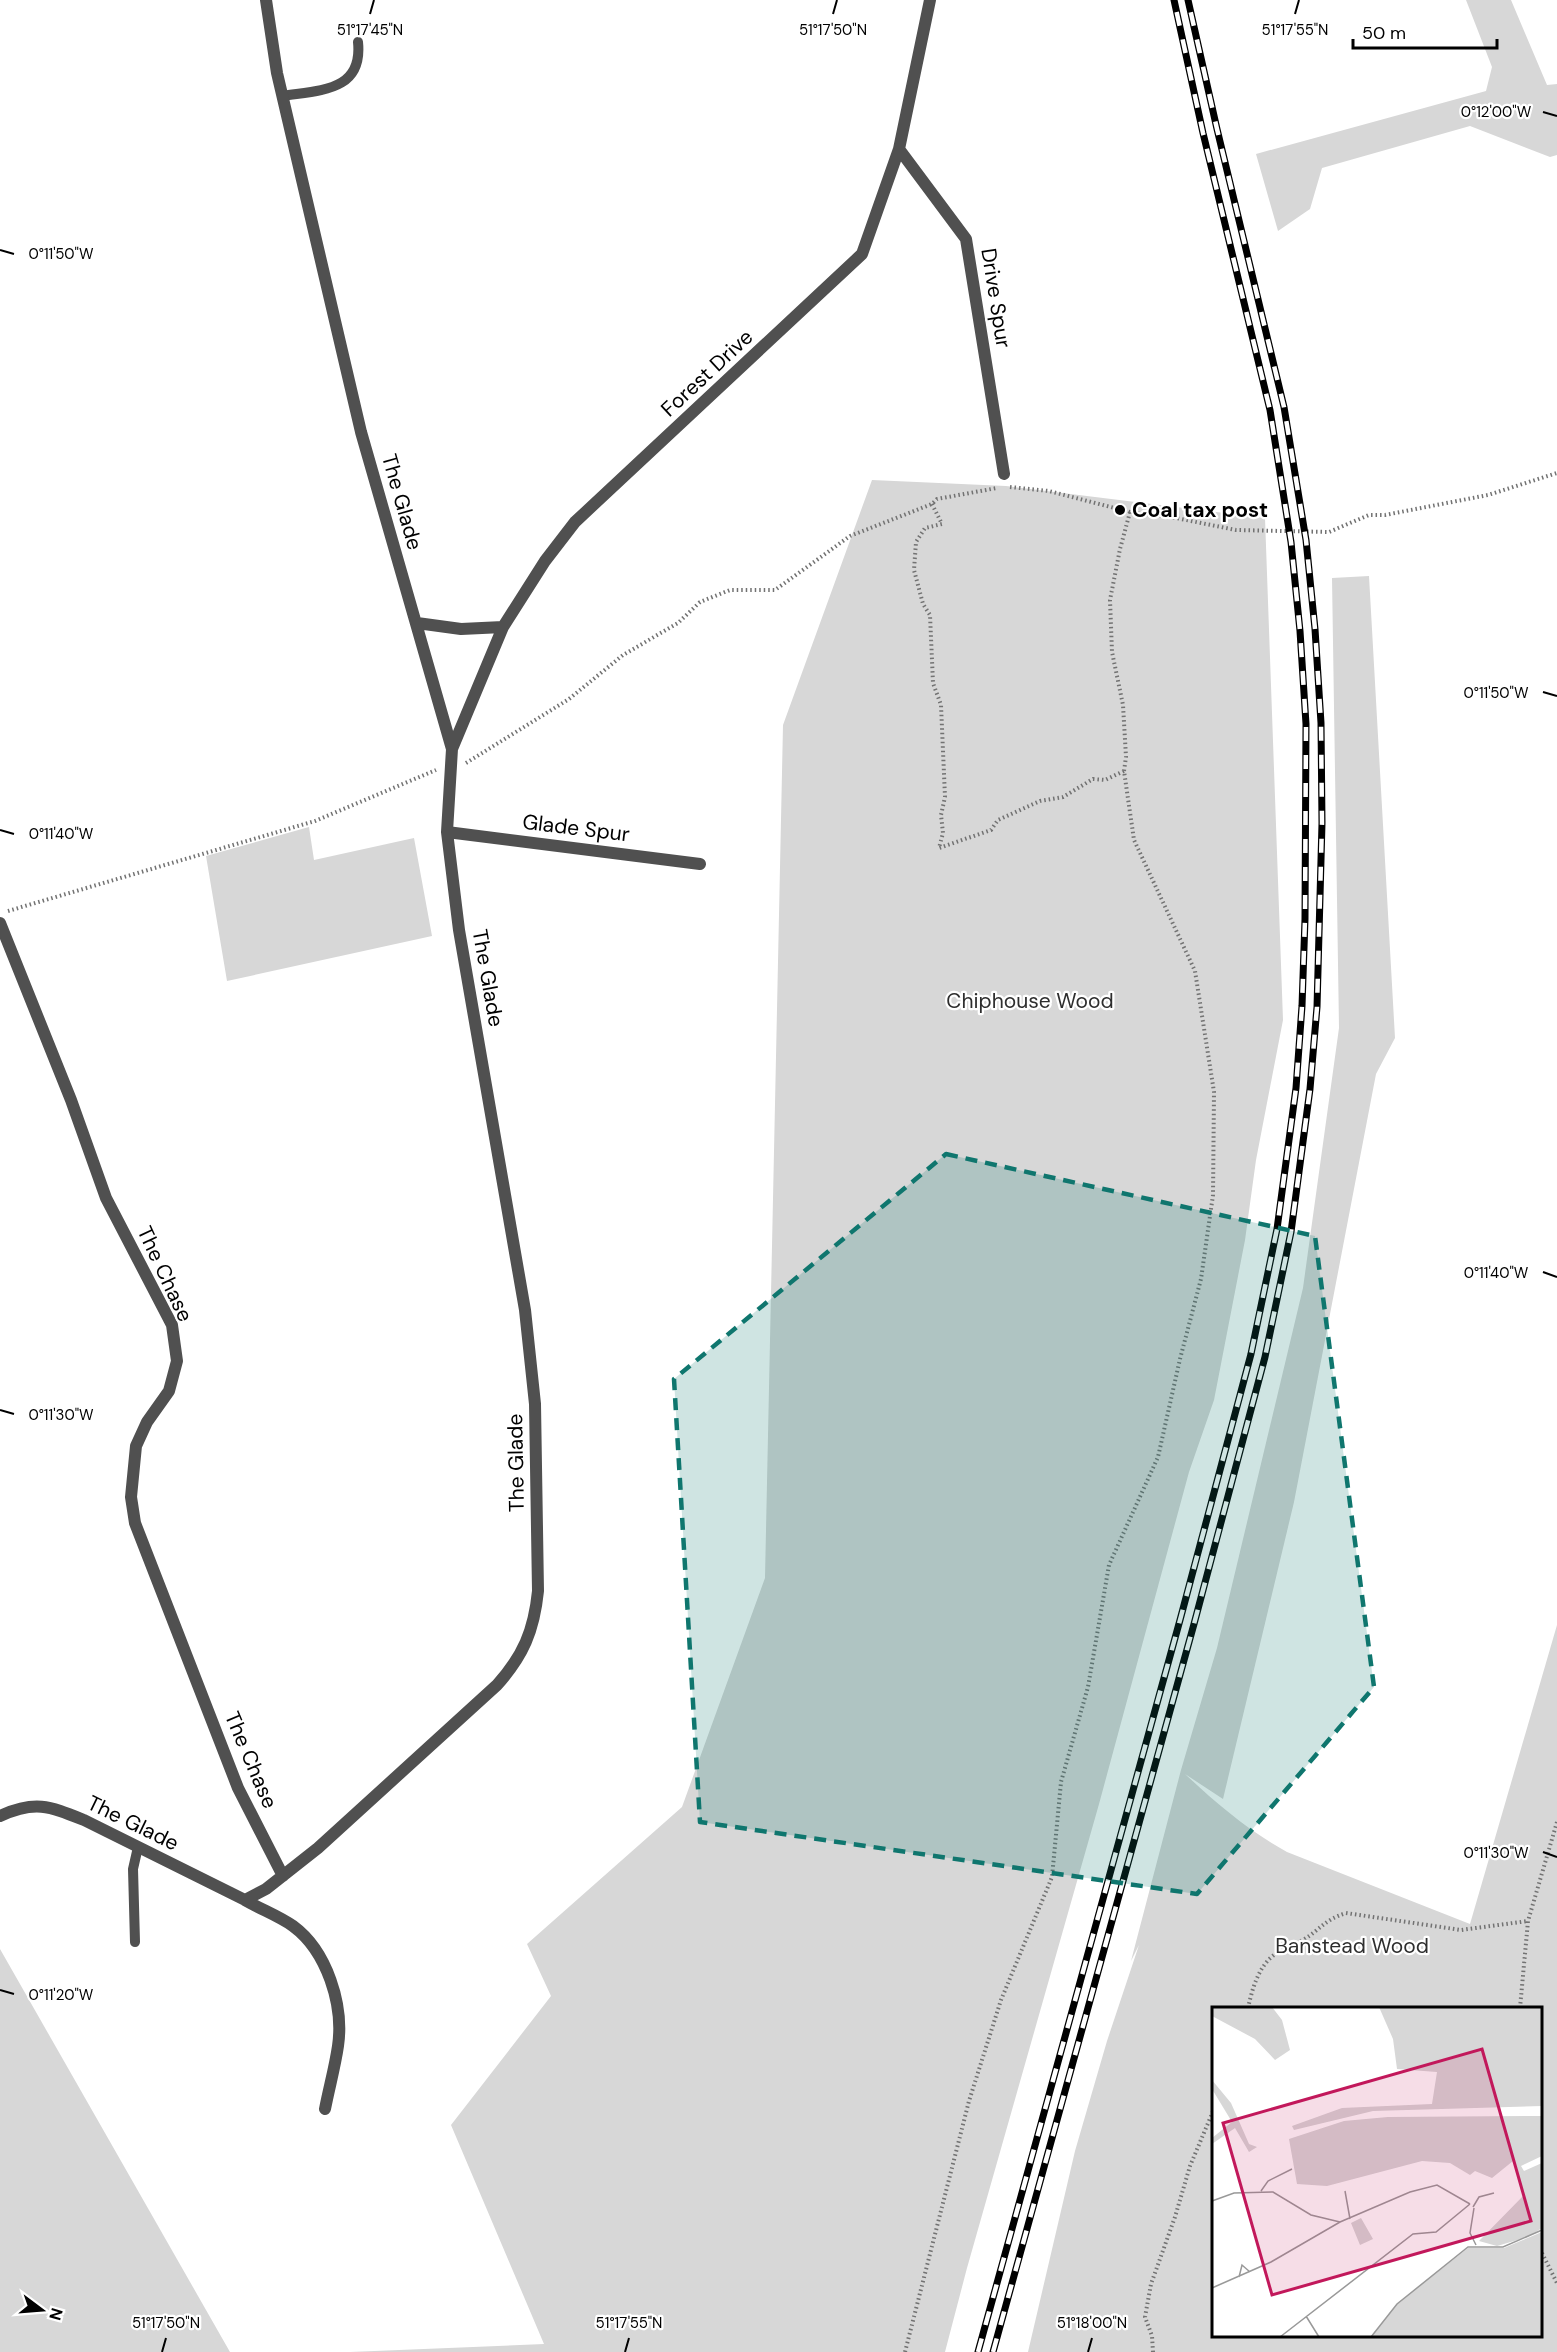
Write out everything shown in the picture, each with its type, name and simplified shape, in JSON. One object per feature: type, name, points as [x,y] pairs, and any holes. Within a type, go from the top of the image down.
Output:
[{"type":"street","name":"The Glade","points":[[244,1900],[266,1890],[327,1840],[497,1685],[513,1667],[526,1644],[535,1619],[538,1592],[535,1404],[525,1310],[459,930],[447,832],[452,749],[361,432],[283,96],[266,0]]},
{"type":"street","name":"Forest Drive","points":[[452,749],[503,627],[545,561],[575,522],[862,254],[899,149],[930,0]]},
{"type":"street","name":"Drive Spur","points":[[899,149],[966,239],[1004,474]]},
{"type":"street","points":[[417,623],[461,629],[503,627]]},
{"type":"street","name":"Glade Spur","points":[[447,832],[700,864]]},
{"type":"street","name":"The Chase","points":[[0,923],[71,1100],[106,1198],[172,1324],[177,1360],[169,1391],[147,1422],[136,1446],[131,1497],[135,1523],[238,1788],[283,1876]]},
{"type":"street","name":"The Glade","points":[[0,1816],[19,1807],[41,1806],[84,1820],[293,1926],[320,1955],[340,2020],[339,2045],[325,2109]]},
{"type":"lane","points":[[283,96],[311,92],[348,80],[356,69],[358,42]]},
{"type":"lane","points":[[135,1942],[133,1869],[138,1847]]},
{"type":"path","points":[[0,909],[11,912],[315,821],[450,764],[466,764],[569,699],[624,655],[678,623],[700,602],[730,590],[775,590],[850,536],[932,504],[937,499],[1006,486],[1049,491],[1130,512],[1171,517],[1236,530],[1329,532],[1369,515],[1385,515],[1488,495],[1557,473]]},
{"type":"path","points":[[932,504],[942,524],[925,528],[916,542],[914,570],[923,604],[930,615],[933,683],[941,705],[945,797],[940,815],[942,833],[939,848],[991,830],[998,820],[1041,801],[1063,797],[1093,779],[1105,780],[1124,771]]},
{"type":"path","points":[[905,2352],[969,2101],[1001,2000],[1052,1877],[1061,1782],[1088,1687],[1109,1565],[1158,1456],[1180,1359],[1202,1279],[1213,1195],[1214,1092],[1195,971],[1134,840],[1124,771],[1123,705],[1112,652],[1110,600],[1130,512]]},
{"type":"path","points":[[1520,2007],[1528,1921],[1557,1822]]},
{"type":"path","points":[[1248,2007],[1266,1962],[1276,1954],[1305,1939],[1329,1919],[1346,1913],[1461,1930],[1528,1921]]},
{"type":"path","points":[[1153,2352],[1152,2336],[1145,2317],[1150,2284],[1175,2217],[1190,2166],[1212,2114]]},
{"type":"path","points":[[1542,2253],[1557,2283]]},
{"type":"highlighted area","points":[[946,1154],[1315,1236],[1374,1687],[1197,1894],[700,1822],[674,1379]]},
{"type":"green space","points":[[1466,0],[1511,0],[1547,85],[1557,84],[1557,155],[1550,157],[1470,126],[1322,168],[1310,209],[1278,231],[1256,154],[1486,91],[1492,67]]},
{"type":"green space","name":"Chiphouse Wood","points":[[872,480],[1006,486],[1265,518],[1283,1020],[1256,1160],[1245,1240],[1214,1400],[1189,1472],[1099,1804],[945,2352],[350,2352],[544,2344],[451,2125],[551,1996],[527,1944],[682,1807],[765,1578],[783,725]]},
{"type":"green space","name":"Banstead Wood","points":[[1369,576],[1395,1038],[1376,1074],[1294,1502],[1223,1799],[1185,1774],[1234,1816],[1287,1852],[1470,1924],[1557,1625],[1557,2352],[1028,2352],[1075,2151],[1107,2041],[1139,1945],[1131,1961],[1181,1770],[1217,1648],[1303,1288],[1339,1028],[1332,578]]},
{"type":"green space","points":[[309,827],[314,860],[414,838],[432,936],[227,981],[206,856]]},
{"type":"green space","points":[[0,1949],[230,2352],[0,2352]]},
{"type":"railway","points":[[978,2352],[1251,1354],[1277,1229],[1296,1088],[1305,919],[1306,724],[1291,542],[1270,410],[1203,133],[1174,0]]},
{"type":"railway","points":[[993,2352],[1194,1624],[1265,1357],[1291,1232],[1310,1089],[1317,1007],[1322,823],[1321,723],[1306,540],[1284,407],[1188,0]]},
{"type":"place","name":"Coal tax post","points":[[1120,510]]}]
